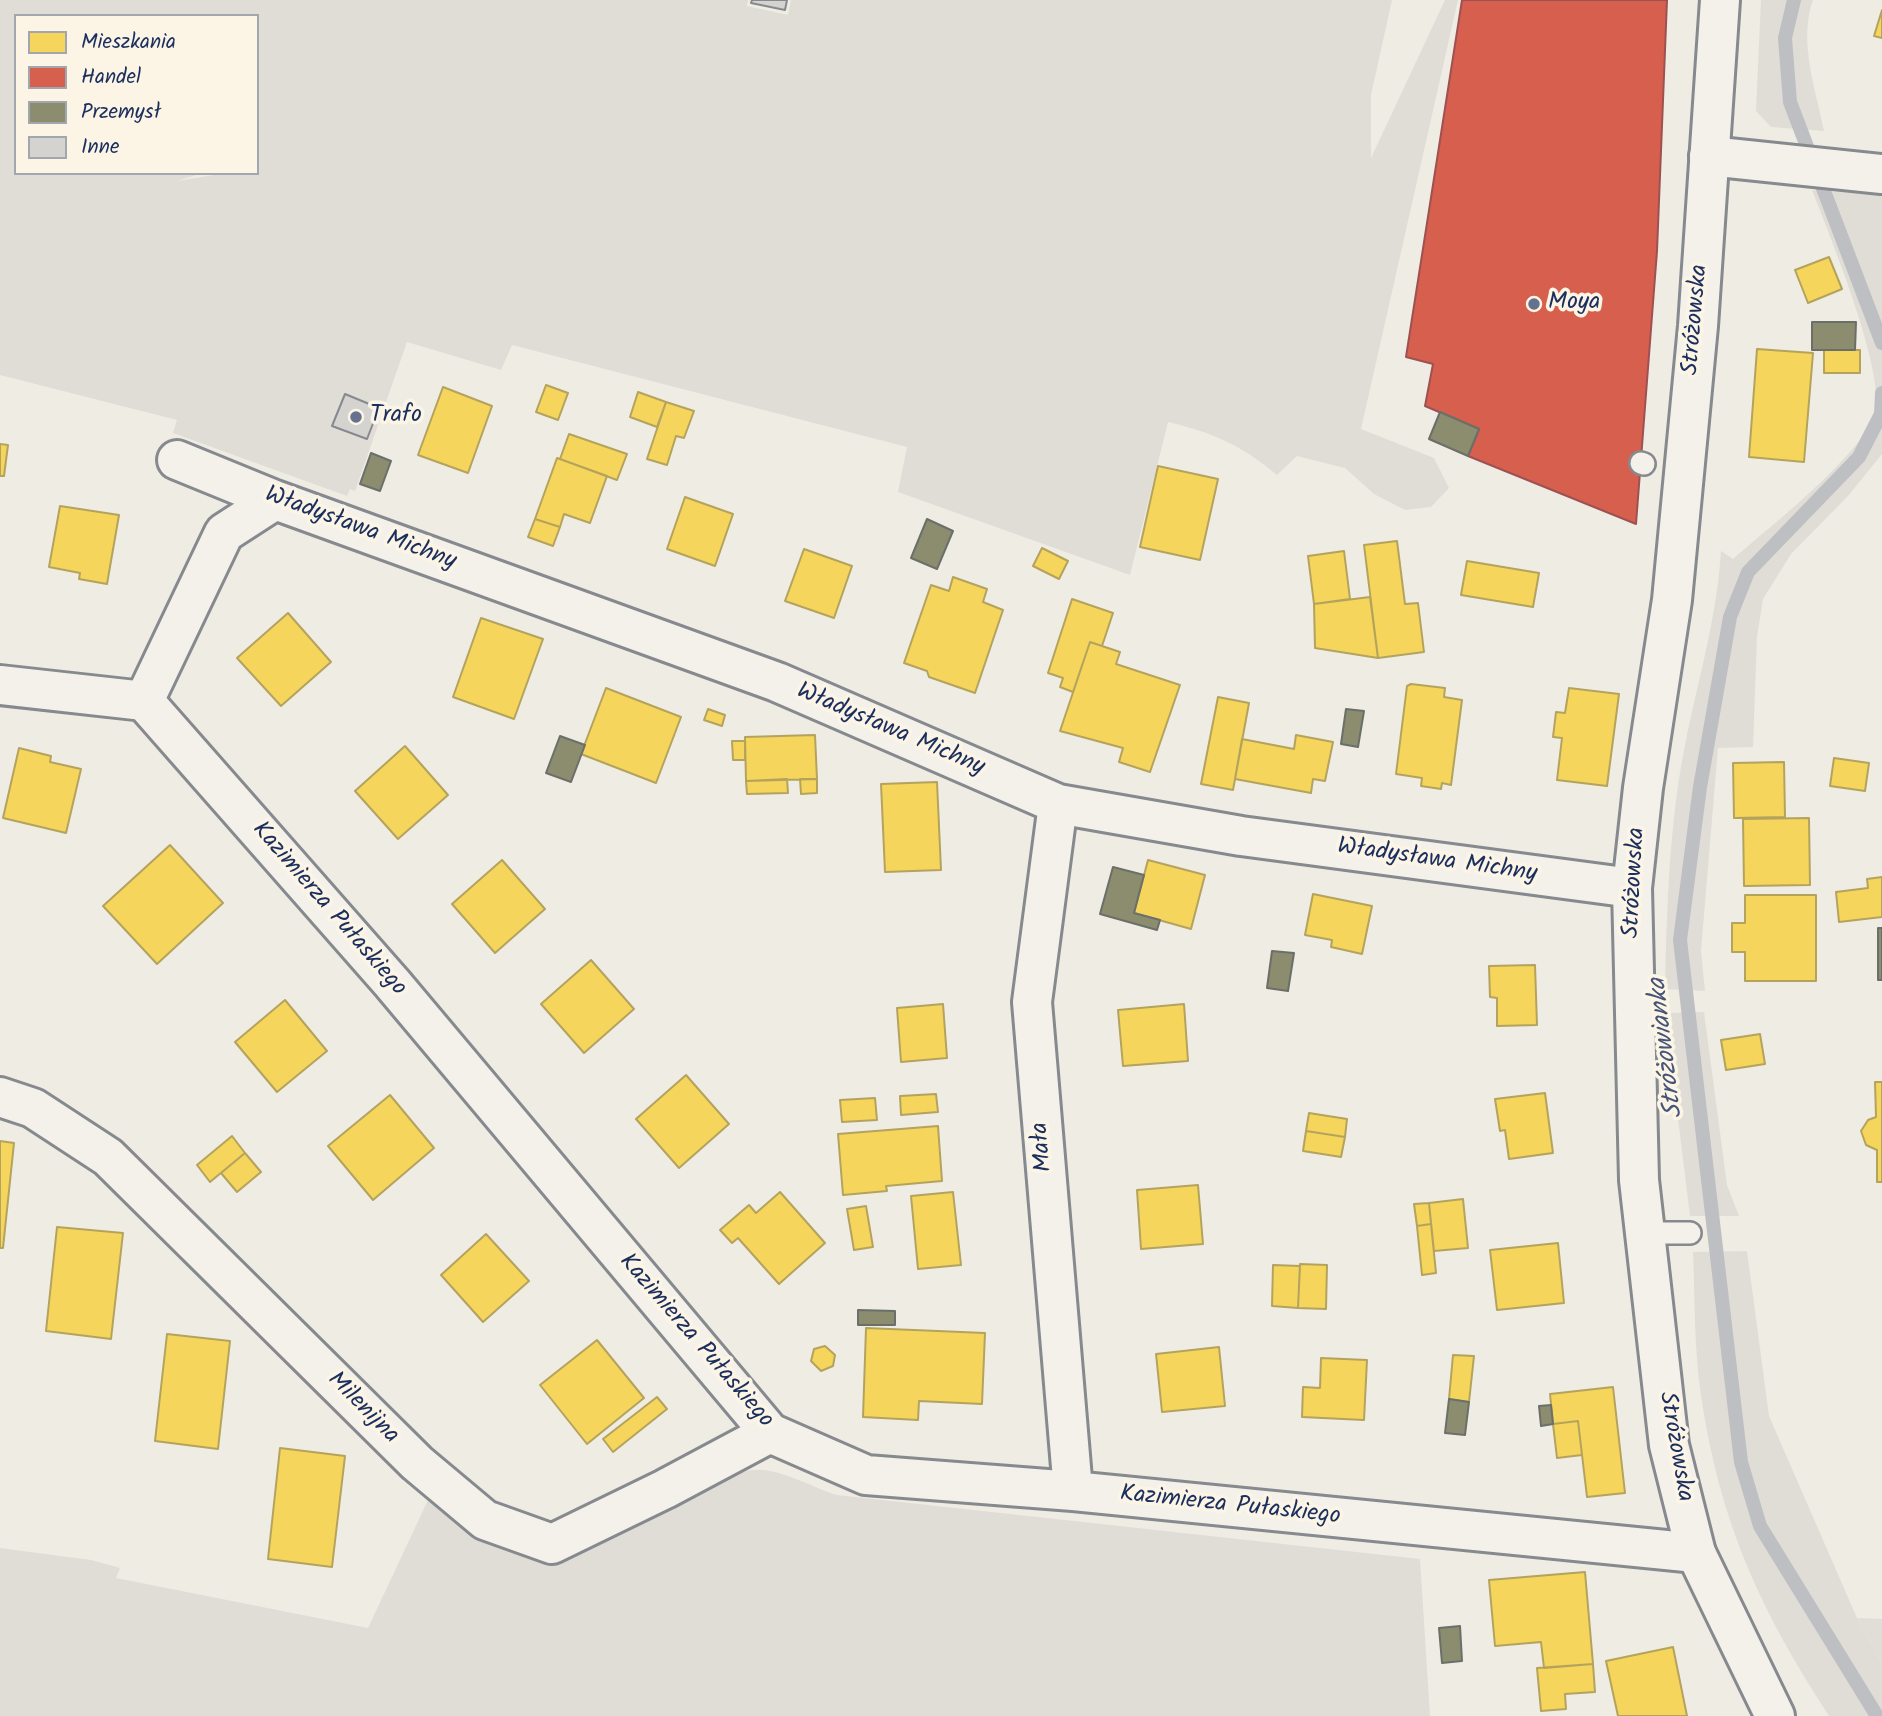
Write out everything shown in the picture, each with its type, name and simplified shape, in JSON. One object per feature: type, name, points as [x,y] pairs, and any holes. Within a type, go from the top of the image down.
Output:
[{"type":"street","name":"Stróżowska","points":[[1720,0],[1698,326],[1672,600],[1643,788],[1632,888],[1639,1180],[1669,1445],[1696,1553],[1775,1716]]},
{"type":"street","points":[[1709,156],[1865,171]]},
{"type":"street","name":"Władysława Michny","points":[[177,460],[275,500],[777,682],[1058,804],[1241,836],[1632,888]]},
{"type":"street","points":[[0,685],[144,701],[224,533],[275,500]]},
{"type":"street","name":"Kazimierza Pułaskiego","points":[[144,701],[349,932],[770,1433],[866,1475],[1073,1491],[1696,1553]]},
{"type":"street","name":"Mała","points":[[1058,804],[1032,1002],[1073,1491]]},
{"type":"street","name":"Milenijna","points":[[0,1097],[33,1108],[108,1157],[417,1463],[485,1520],[552,1544],[665,1489],[770,1433]]},
{"type":"lane","points":[[1646,1233],[1690,1233]]},
{"type":"shaded area","points":[[0,0],[748,0],[747,6],[788,15],[791,0],[1392,0],[1371,95],[1371,158],[1445,0],[1458,0],[1361,429],[1434,458],[1449,488],[1431,507],[1405,510],[1374,494],[1345,468],[1297,456],[1277,475],[1226,441],[1168,422],[1130,575],[898,492],[907,447],[512,345],[501,370],[407,342],[355,491],[350,489],[347,496],[173,433],[177,420],[0,375]]},
{"type":"shaded area","points":[[1761,0],[1813,0],[1807,32],[1808,49],[1824,131],[1771,127],[1756,111]]},
{"type":"shaded area","points":[[1812,190],[1882,195],[1882,454],[1848,496],[1791,554],[1763,599],[1757,637],[1753,747],[1718,748],[1701,951],[1705,991],[1665,989],[1675,805],[1711,624],[1721,551],[1733,559],[1814,488],[1855,446],[1869,427],[1876,409],[1876,388],[1863,332]]},
{"type":"shaded area","points":[[1704,1012],[1727,1185],[1739,1216],[1690,1216],[1665,1013]]},
{"type":"shaded area","points":[[1747,1251],[1769,1416],[1857,1618],[1882,1663],[1882,1716],[1829,1716],[1763,1602],[1746,1564],[1719,1485],[1701,1396],[1693,1252]]},
{"type":"shaded area","points":[[739,1459],[744,1472],[766,1470],[837,1495],[1420,1559],[1430,1716],[0,1716],[0,1548],[91,1560],[120,1568],[116,1578],[368,1628],[429,1498],[529,1548]]},
{"type":"shaded area","points":[[1857,1618],[1882,1619],[1882,1663]]},
{"type":"building: Mieszkania","points":[[1882,10],[1882,38],[1874,36]]},
{"type":"building: Mieszkania","points":[[1829,257],[1842,289],[1808,303],[1795,270]]},
{"type":"building: Mieszkania","points":[[1757,349],[1813,353],[1804,462],[1749,457]]},
{"type":"building: Mieszkania","points":[[1824,350],[1860,350],[1860,373],[1824,373]]},
{"type":"building: Mieszkania","points":[[546,385],[568,393],[558,420],[536,412]]},
{"type":"building: Mieszkania","points":[[443,387],[492,406],[468,473],[418,455]]},
{"type":"building: Mieszkania","points":[[638,392],[666,402],[657,427],[630,417]]},
{"type":"building: Mieszkania","points":[[666,402],[694,411],[684,438],[676,436],[667,465],[647,459]]},
{"type":"building: Mieszkania","points":[[569,434],[627,454],[617,480],[560,459]]},
{"type":"building: Mieszkania","points":[[0,444],[8,445],[4,476],[0,476]]},
{"type":"building: Mieszkania","points":[[557,458],[607,476],[590,523],[564,514],[560,527],[535,519]]},
{"type":"building: Mieszkania","points":[[1158,466],[1218,479],[1200,560],[1140,547]]},
{"type":"building: Mieszkania","points":[[685,497],[733,514],[715,566],[667,549]]},
{"type":"building: Mieszkania","points":[[60,506],[119,515],[107,584],[79,579],[80,573],[49,567]]},
{"type":"building: Mieszkania","points":[[535,519],[560,527],[553,546],[528,537]]},
{"type":"building: Mieszkania","points":[[1397,541],[1405,604],[1418,603],[1424,652],[1378,658],[1364,545]]},
{"type":"building: Mieszkania","points":[[1042,548],[1068,561],[1059,579],[1033,566]]},
{"type":"building: Mieszkania","points":[[804,549],[852,566],[834,618],[785,601]]},
{"type":"building: Mieszkania","points":[[1344,551],[1350,599],[1314,604],[1308,556]]},
{"type":"building: Mieszkania","points":[[1467,561],[1539,573],[1533,607],[1461,595]]},
{"type":"building: Mieszkania","points":[[953,577],[987,589],[983,602],[1003,610],[975,693],[929,677],[927,671],[904,663],[931,585],[949,591]]},
{"type":"building: Mieszkania","points":[[1370,597],[1378,658],[1315,648],[1314,604]]},
{"type":"building: Mieszkania","points":[[1072,599],[1113,613],[1102,646],[1090,642],[1073,692],[1060,687],[1063,678],[1048,673]]},
{"type":"building: Mieszkania","points":[[288,613],[331,662],[281,706],[237,658]]},
{"type":"building: Mieszkania","points":[[481,618],[543,639],[514,719],[453,697]]},
{"type":"building: Mieszkania","points":[[1090,642],[1120,652],[1116,664],[1180,685],[1150,772],[1119,762],[1123,748],[1060,731]]},
{"type":"building: Mieszkania","points":[[1411,684],[1445,688],[1444,697],[1462,700],[1451,785],[1442,783],[1441,789],[1421,786],[1422,778],[1396,774],[1407,686]]},
{"type":"building: Mieszkania","points":[[606,688],[681,717],[656,783],[581,754]]},
{"type":"building: Mieszkania","points":[[1569,688],[1619,694],[1607,786],[1557,780],[1562,738],[1553,737],[1556,712],[1565,713]]},
{"type":"building: Mieszkania","points":[[1218,697],[1249,703],[1233,790],[1201,784]]},
{"type":"building: Mieszkania","points":[[708,709],[725,715],[722,726],[704,720]]},
{"type":"building: Mieszkania","points":[[815,735],[817,779],[746,781],[745,737]]},
{"type":"building: Mieszkania","points":[[1296,735],[1333,742],[1325,781],[1313,779],[1311,793],[1235,779],[1242,739],[1294,749]]},
{"type":"building: Mieszkania","points":[[732,741],[745,741],[745,760],[733,760]]},
{"type":"building: Mieszkania","points":[[405,746],[448,795],[398,839],[355,791]]},
{"type":"building: Mieszkania","points":[[19,748],[51,756],[50,762],[81,769],[66,833],[3,818]]},
{"type":"building: Mieszkania","points":[[1834,758],[1869,763],[1865,791],[1830,786]]},
{"type":"building: Mieszkania","points":[[1784,762],[1785,817],[1734,818],[1733,763]]},
{"type":"building: Mieszkania","points":[[787,779],[788,793],[747,794],[746,781]]},
{"type":"building: Mieszkania","points":[[800,779],[817,779],[817,793],[801,794]]},
{"type":"building: Mieszkania","points":[[937,782],[941,870],[885,872],[881,784]]},
{"type":"building: Mieszkania","points":[[1809,818],[1810,885],[1744,886],[1743,819]]},
{"type":"building: Mieszkania","points":[[170,845],[223,903],[157,964],[103,906]]},
{"type":"building: Mieszkania","points":[[502,860],[545,909],[495,953],[452,904]]},
{"type":"building: Mieszkania","points":[[1148,860],[1205,875],[1191,929],[1134,913]]},
{"type":"building: Mieszkania","points":[[1882,877],[1882,917],[1839,922],[1836,892],[1868,888],[1867,879]]},
{"type":"building: Mieszkania","points":[[1313,894],[1372,906],[1362,954],[1331,947],[1332,940],[1305,935]]},
{"type":"building: Mieszkania","points":[[1745,895],[1816,895],[1816,981],[1745,981],[1745,952],[1732,952],[1732,923],[1745,923]]},
{"type":"building: Mieszkania","points":[[591,960],[634,1009],[584,1053],[541,1004]]},
{"type":"building: Mieszkania","points":[[1535,965],[1537,1025],[1497,1026],[1497,998],[1490,997],[1489,966]]},
{"type":"building: Mieszkania","points":[[285,1000],[327,1051],[277,1092],[235,1042]]},
{"type":"building: Mieszkania","points":[[943,1004],[947,1058],[901,1062],[897,1008]]},
{"type":"building: Mieszkania","points":[[1184,1004],[1188,1061],[1123,1066],[1118,1010]]},
{"type":"building: Mieszkania","points":[[1760,1034],[1765,1064],[1726,1070],[1721,1040]]},
{"type":"building: Mieszkania","points":[[686,1075],[729,1124],[679,1168],[636,1119]]},
{"type":"building: Mieszkania","points":[[1875,1082],[1882,1082],[1882,1182],[1877,1182],[1877,1150],[1866,1145],[1861,1131],[1868,1120],[1876,1117]]},
{"type":"building: Mieszkania","points":[[1545,1093],[1553,1153],[1509,1159],[1505,1130],[1500,1131],[1495,1099]]},
{"type":"building: Mieszkania","points":[[936,1094],[938,1112],[901,1115],[900,1096]]},
{"type":"building: Mieszkania","points":[[390,1095],[434,1148],[373,1200],[328,1146]]},
{"type":"building: Mieszkania","points":[[875,1098],[877,1120],[842,1122],[840,1100]]},
{"type":"building: Mieszkania","points":[[1309,1113],[1347,1119],[1345,1137],[1306,1131]]},
{"type":"building: Mieszkania","points":[[938,1126],[942,1181],[886,1186],[887,1191],[843,1195],[838,1134]]},
{"type":"building: Mieszkania","points":[[1306,1131],[1345,1137],[1341,1157],[1303,1151]]},
{"type":"building: Mieszkania","points":[[232,1136],[245,1153],[210,1182],[197,1165]]},
{"type":"building: Mieszkania","points":[[0,1141],[14,1143],[3,1248],[0,1248]]},
{"type":"building: Mieszkania","points":[[245,1153],[261,1172],[237,1192],[221,1173]]},
{"type":"building: Mieszkania","points":[[1198,1185],[1203,1244],[1141,1249],[1137,1190]]},
{"type":"building: Mieszkania","points":[[780,1192],[825,1243],[779,1284],[738,1238],[732,1243],[720,1230],[749,1205],[756,1213]]},
{"type":"building: Mieszkania","points":[[953,1192],[961,1265],[918,1269],[911,1196]]},
{"type":"building: Mieszkania","points":[[1463,1199],[1468,1248],[1434,1251],[1429,1203]]},
{"type":"building: Mieszkania","points":[[1429,1203],[1431,1224],[1417,1226],[1414,1204]]},
{"type":"building: Mieszkania","points":[[866,1206],[873,1247],[854,1250],[847,1209]]},
{"type":"building: Mieszkania","points":[[1431,1224],[1436,1273],[1422,1275],[1417,1226]]},
{"type":"building: Mieszkania","points":[[57,1227],[123,1233],[111,1339],[46,1331]]},
{"type":"building: Mieszkania","points":[[486,1234],[529,1281],[483,1322],[441,1275]]},
{"type":"building: Mieszkania","points":[[1558,1243],[1564,1303],[1497,1310],[1490,1250]]},
{"type":"building: Mieszkania","points":[[1300,1264],[1327,1265],[1326,1309],[1298,1308]]},
{"type":"building: Mieszkania","points":[[1273,1265],[1300,1266],[1298,1308],[1272,1306]]},
{"type":"building: Mieszkania","points":[[866,1328],[985,1333],[982,1404],[919,1401],[918,1420],[863,1417]]},
{"type":"building: Mieszkania","points":[[167,1334],[230,1341],[218,1449],[155,1441]]},
{"type":"building: Mieszkania","points":[[597,1340],[644,1398],[587,1444],[540,1385]]},
{"type":"building: Mieszkania","points":[[825,1346],[835,1355],[833,1366],[821,1371],[811,1361],[814,1349]]},
{"type":"building: Mieszkania","points":[[1219,1347],[1225,1406],[1162,1412],[1156,1354]]},
{"type":"building: Mieszkania","points":[[1453,1355],[1474,1356],[1469,1402],[1449,1399]]},
{"type":"building: Mieszkania","points":[[1321,1358],[1367,1360],[1364,1420],[1302,1417],[1303,1387],[1320,1388]]},
{"type":"building: Mieszkania","points":[[1613,1387],[1625,1493],[1587,1497],[1578,1421],[1553,1424],[1550,1394]]},
{"type":"building: Mieszkania","points":[[657,1397],[667,1409],[613,1452],[603,1439]]},
{"type":"building: Mieszkania","points":[[1578,1421],[1582,1455],[1557,1458],[1553,1424]]},
{"type":"building: Mieszkania","points":[[280,1448],[345,1456],[332,1567],[268,1559]]},
{"type":"building: Mieszkania","points":[[1585,1572],[1593,1664],[1544,1668],[1541,1642],[1495,1646],[1489,1580]]},
{"type":"building: Mieszkania","points":[[1673,1647],[1687,1716],[1618,1716],[1606,1661]]},
{"type":"building: Mieszkania","points":[[1593,1664],[1595,1692],[1565,1694],[1566,1709],[1541,1711],[1537,1668]]},
{"type":"building: Handel","name":"Moya","points":[[1462,0],[1667,0],[1657,251],[1636,524],[1468,456],[1479,429],[1425,406],[1433,364],[1406,357]]},
{"type":"building: Przemysł","points":[[1812,322],[1856,322],[1855,350],[1812,350]]},
{"type":"building: Przemysł","points":[[1440,412],[1479,429],[1468,456],[1429,439]]},
{"type":"building: Przemysł","points":[[371,453],[391,461],[380,491],[360,484]]},
{"type":"building: Przemysł","points":[[927,519],[953,531],[937,569],[911,558]]},
{"type":"building: Przemysł","points":[[1346,709],[1364,711],[1358,747],[1341,744]]},
{"type":"building: Przemysł","points":[[560,736],[585,745],[571,782],[546,773]]},
{"type":"building: Przemysł","points":[[1113,867],[1144,875],[1134,913],[1160,920],[1157,930],[1100,914]]},
{"type":"building: Przemysł","points":[[1878,928],[1882,928],[1882,980],[1878,980]]},
{"type":"building: Przemysł","points":[[1272,951],[1294,953],[1288,991],[1267,988]]},
{"type":"building: Przemysł","points":[[858,1310],[895,1311],[895,1325],[858,1325]]},
{"type":"building: Przemysł","points":[[1449,1399],[1469,1402],[1465,1435],[1445,1433]]},
{"type":"building: Przemysł","points":[[1551,1405],[1553,1424],[1541,1426],[1539,1406]]},
{"type":"building: Przemysł","points":[[1460,1626],[1462,1661],[1442,1663],[1439,1628]]},
{"type":"building: Inne","points":[[752,0],[787,0],[785,10],[751,3]]},
{"type":"building: Inne","name":"Trafo","points":[[345,394],[379,408],[367,439],[332,426]]},
{"type":"waterway","name":"Stróżowianka","points":[[1794,0],[1785,38],[1790,102],[1882,343]]},
{"type":"waterway","name":"Stróżowianka","points":[[1877,1716],[1760,1526],[1741,1462],[1680,940],[1700,787],[1730,617],[1748,572],[1859,457],[1881,414],[1882,393]]},
{"type":"place","name":"Moya","points":[[1534,304]]},
{"type":"place","name":"Trafo","points":[[356,417]]}]
